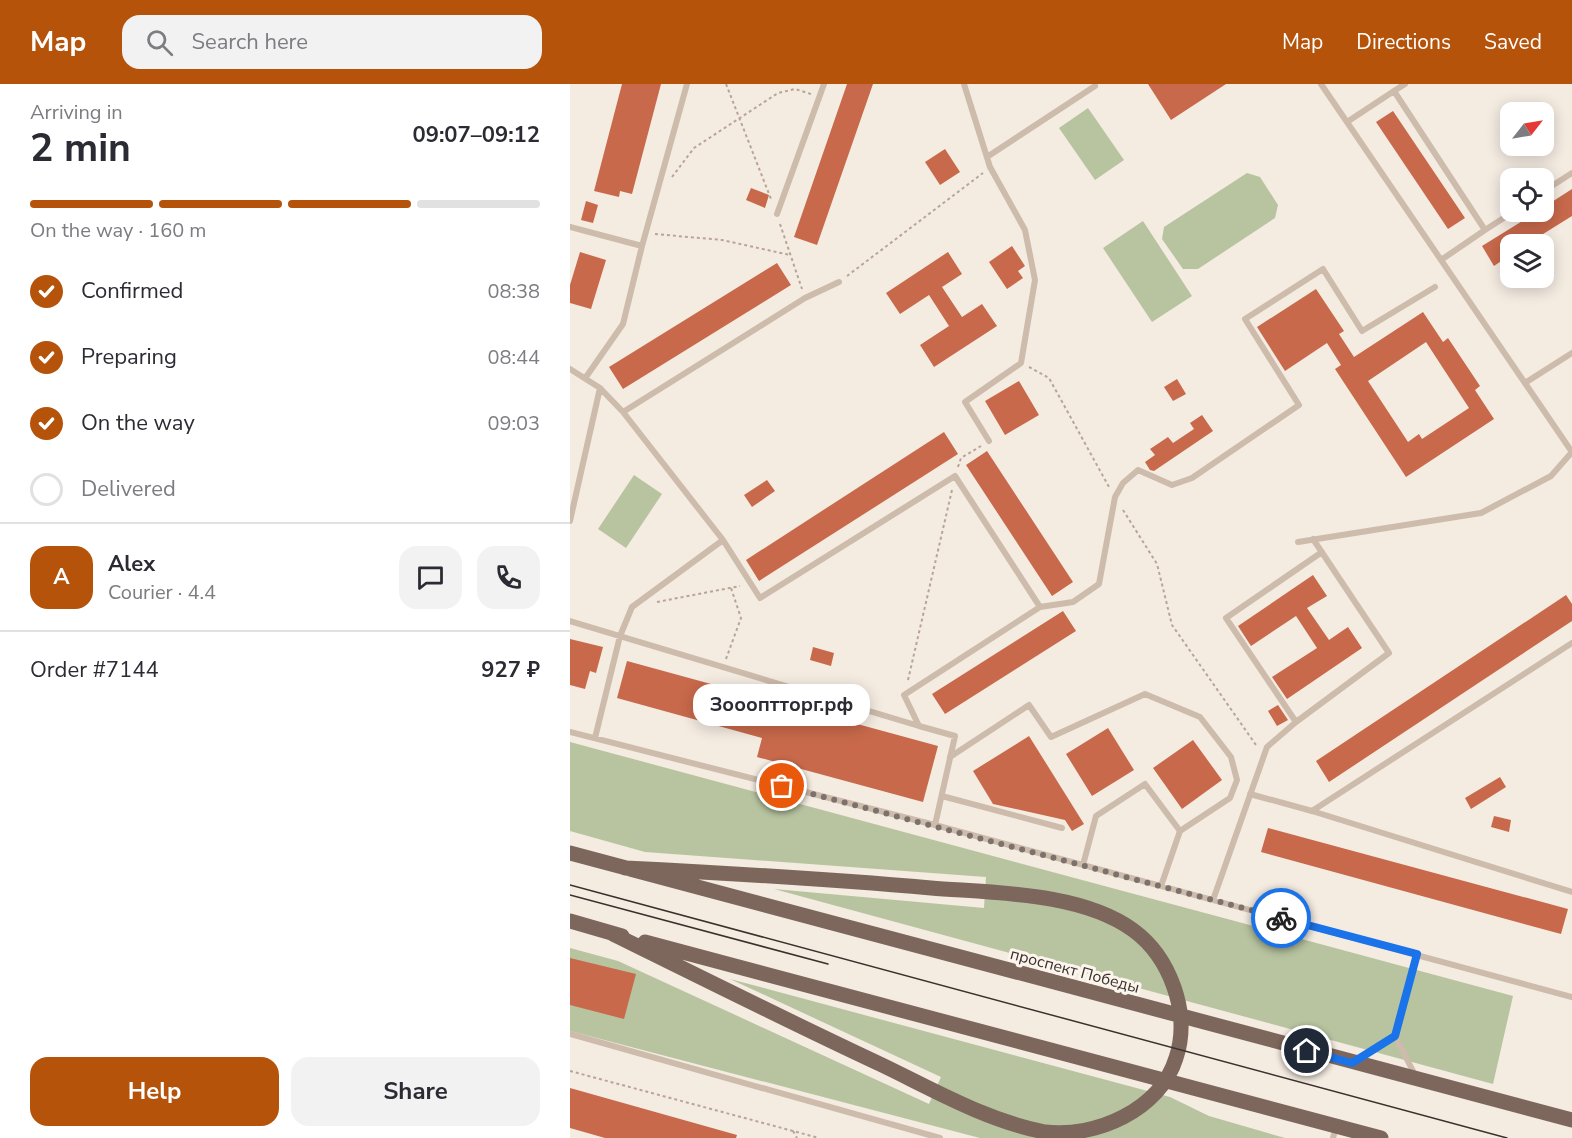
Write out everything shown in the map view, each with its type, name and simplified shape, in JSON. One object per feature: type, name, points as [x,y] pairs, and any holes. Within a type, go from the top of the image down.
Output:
[{"type":"main road","name":"проспект Победы","points":[[570,853],[1572,1120]]},
{"type":"main road","points":[[613,934],[989,1116],[1047,1132],[1089,1131],[1124,1119],[1159,1088],[1176,1060],[1180,1035],[1178,1000],[1169,973],[1153,948],[1132,930],[1089,909],[1050,899],[984,892],[801,876],[625,868]]},
{"type":"main road","points":[[570,921],[1335,1132],[1381,1138]]},
{"type":"lane","points":[[586,377],[623,324],[687,84]]},
{"type":"lane","points":[[777,214],[824,84]]},
{"type":"lane","points":[[964,84],[990,167],[1025,230],[1035,280],[1021,363],[965,402],[989,441]]},
{"type":"lane","points":[[1298,542],[1481,513],[1551,476],[1572,452],[1321,84]]},
{"type":"lane","points":[[1347,122],[1405,84]]},
{"type":"lane","points":[[987,156],[1095,86]]},
{"type":"lane","points":[[1395,91],[1485,230]]},
{"type":"lane","points":[[1554,185],[1572,173]]},
{"type":"lane","points":[[1441,260],[1500,220]]},
{"type":"lane","points":[[570,227],[642,246]]},
{"type":"lane","points":[[920,726],[904,695],[1040,607],[1074,602],[1099,584],[1115,497],[1123,483],[1138,470],[1172,485],[1192,478],[1299,405],[1245,319],[1323,269],[1362,331],[1435,287]]},
{"type":"lane","points":[[623,412],[806,298],[840,282]]},
{"type":"lane","points":[[1525,383],[1572,352]]},
{"type":"lane","points":[[570,369],[586,377],[600,388],[623,412],[723,540],[760,598],[955,476],[1040,607]]},
{"type":"lane","points":[[570,520],[600,388]]},
{"type":"lane","points":[[1213,900],[1267,747],[1296,722],[1389,653],[1313,539]]},
{"type":"lane","points":[[595,738],[620,636],[632,607],[723,540]]},
{"type":"lane","points":[[1296,722],[1226,618],[1322,552]]},
{"type":"lane","points":[[570,621],[955,736],[935,825]]},
{"type":"lane","points":[[1312,811],[1572,643]]},
{"type":"lane","points":[[950,757],[1029,705],[1051,737],[1145,694],[1200,717],[1230,757],[1237,780],[1230,798],[1180,831],[1161,886]]},
{"type":"lane","points":[[570,732],[935,825],[1572,997]]},
{"type":"lane","points":[[1083,865],[1096,816],[1145,784],[1180,831]]},
{"type":"lane","points":[[1250,794],[1572,892]]},
{"type":"lane","points":[[942,796],[1062,828]]},
{"type":"lane","points":[[1417,954],[1395,1036],[1418,1080]]},
{"type":"lane","points":[[570,1034],[940,1138]]},
{"type":"lane","points":[[1352,1063],[1395,1036]]},
{"type":"lane","points":[[907,1138],[909,1130]]},
{"type":"path","points":[[726,84],[777,214],[806,298]]},
{"type":"path","points":[[788,84],[795,89],[819,97]]},
{"type":"path","points":[[656,198],[694,148],[778,93],[795,89]]},
{"type":"path","points":[[840,282],[990,167]]},
{"type":"path","points":[[646,234],[722,240],[790,255]]},
{"type":"path","points":[[1021,363],[1049,378],[1115,497],[1157,564],[1172,625],[1263,755]]},
{"type":"path","points":[[904,695],[961,458],[989,441]]},
{"type":"path","points":[[632,607],[751,584]]},
{"type":"path","points":[[724,667],[741,618],[730,588]]},
{"type":"path","points":[[570,1071],[819,1138]]},
{"type":"path","points":[[793,1131],[797,1138]]},
{"type":"green space","points":[[1088,108],[1124,160],[1095,180],[1059,128]]},
{"type":"green space","points":[[1247,173],[1260,177],[1278,205],[1275,218],[1198,269],[1183,269],[1162,239],[1164,227]]},
{"type":"green space","points":[[1143,221],[1192,296],[1152,322],[1103,248]]},
{"type":"green space","points":[[634,475],[662,494],[626,548],[598,529]]},
{"type":"green space","points":[[570,742],[1513,996],[1493,1084],[774,889],[984,908],[986,877],[645,852],[570,831]]},
{"type":"green space","points":[[570,948],[618,961],[929,1104],[941,1077],[730,979],[1170,1097],[1209,1116],[1285,1138],[980,1138],[570,1031]]},
{"type":"building","points":[[622,84],[661,84],[632,194],[620,191],[619,197],[594,191]]},
{"type":"building","points":[[847,84],[873,84],[817,245],[794,237]]},
{"type":"building","points":[[1148,84],[1226,84],[1171,120]]},
{"type":"building","points":[[1393,111],[1465,218],[1448,229],[1376,122]]},
{"type":"building","points":[[945,149],[960,172],[940,185],[925,162]]},
{"type":"building","points":[[751,188],[769,195],[765,208],[746,200]]},
{"type":"building","points":[[1572,189],[1572,216],[1543,234],[1501,234],[1521,222],[1554,222],[1554,201]]},
{"type":"building","points":[[586,201],[598,205],[593,223],[581,220]]},
{"type":"building","points":[[1500,235],[1500,262],[1494,266],[1482,246]]},
{"type":"building","points":[[1012,246],[1025,266],[1018,271],[1023,278],[1007,289],[989,262]]},
{"type":"building","points":[[580,252],[606,260],[591,309],[570,303],[570,285]]},
{"type":"building","points":[[948,252],[962,274],[942,287],[962,317],[982,304],[997,326],[934,367],[920,345],[949,326],[929,295],[900,314],[886,293]]},
{"type":"building","points":[[777,263],[791,285],[623,389],[609,367]]},
{"type":"building","points":[[1316,289],[1344,331],[1339,334],[1354,357],[1423,312],[1443,342],[1448,338],[1480,386],[1475,390],[1494,419],[1406,477],[1335,369],[1341,365],[1327,343],[1285,371],[1257,327]],"holes":[[[1426,342],[1469,408],[1422,439],[1419,434],[1408,442],[1368,381]]]},
{"type":"building","points":[[1177,379],[1186,394],[1173,401],[1164,387]]},
{"type":"building","points":[[1019,381],[1039,415],[1005,435],[985,401]]},
{"type":"building","points":[[1202,415],[1213,431],[1154,471],[1150,470],[1145,462],[1155,455],[1150,449],[1168,437],[1173,443],[1194,429],[1190,423]]},
{"type":"building","points":[[944,432],[958,454],[759,581],[746,560]]},
{"type":"building","points":[[987,451],[1073,582],[1052,596],[966,465]]},
{"type":"building","points":[[767,480],[775,491],[752,507],[744,495]]},
{"type":"building","points":[[1313,575],[1327,596],[1307,608],[1329,640],[1348,627],[1362,648],[1287,699],[1272,677],[1317,648],[1296,616],[1251,646],[1238,626]]},
{"type":"building","points":[[1566,595],[1572,604],[1572,621],[1329,782],[1316,761]]},
{"type":"building","points":[[1063,611],[1076,631],[945,714],[932,694]]},
{"type":"building","points":[[570,639],[603,647],[596,673],[590,671],[585,689],[570,685]]},
{"type":"building","points":[[813,647],[834,653],[831,666],[810,660]]},
{"type":"building","points":[[627,661],[938,746],[923,802],[757,757],[762,738],[617,698]]},
{"type":"building","points":[[1278,705],[1288,720],[1277,726],[1268,711]]},
{"type":"building","points":[[1108,728],[1134,770],[1092,796],[1066,754]]},
{"type":"building","points":[[1029,736],[1084,824],[1072,831],[1065,820],[993,804],[973,771]]},
{"type":"building","points":[[1193,740],[1222,780],[1182,809],[1153,768]]},
{"type":"building","points":[[1500,777],[1506,787],[1471,809],[1465,798]]},
{"type":"building","points":[[1494,816],[1511,820],[1509,832],[1491,827]]},
{"type":"building","points":[[1268,828],[1568,909],[1561,934],[1261,852]]},
{"type":"building","points":[[570,958],[636,974],[624,1019],[570,1005]]},
{"type":"building","points":[[570,1088],[737,1135],[736,1138],[605,1138],[570,1128]]},
{"type":"tram line","points":[[570,885],[1507,1138]]},
{"type":"tram line","points":[[570,895],[828,964]]},
{"type":"way so far","points":[[782,786],[1281,918]]},
{"type":"place","name":"Зоооптторг.рф","points":[[782,786]]},
{"type":"route","points":[[1281,918],[1417,954],[1395,1036],[1352,1063],[1307,1051]]}]
